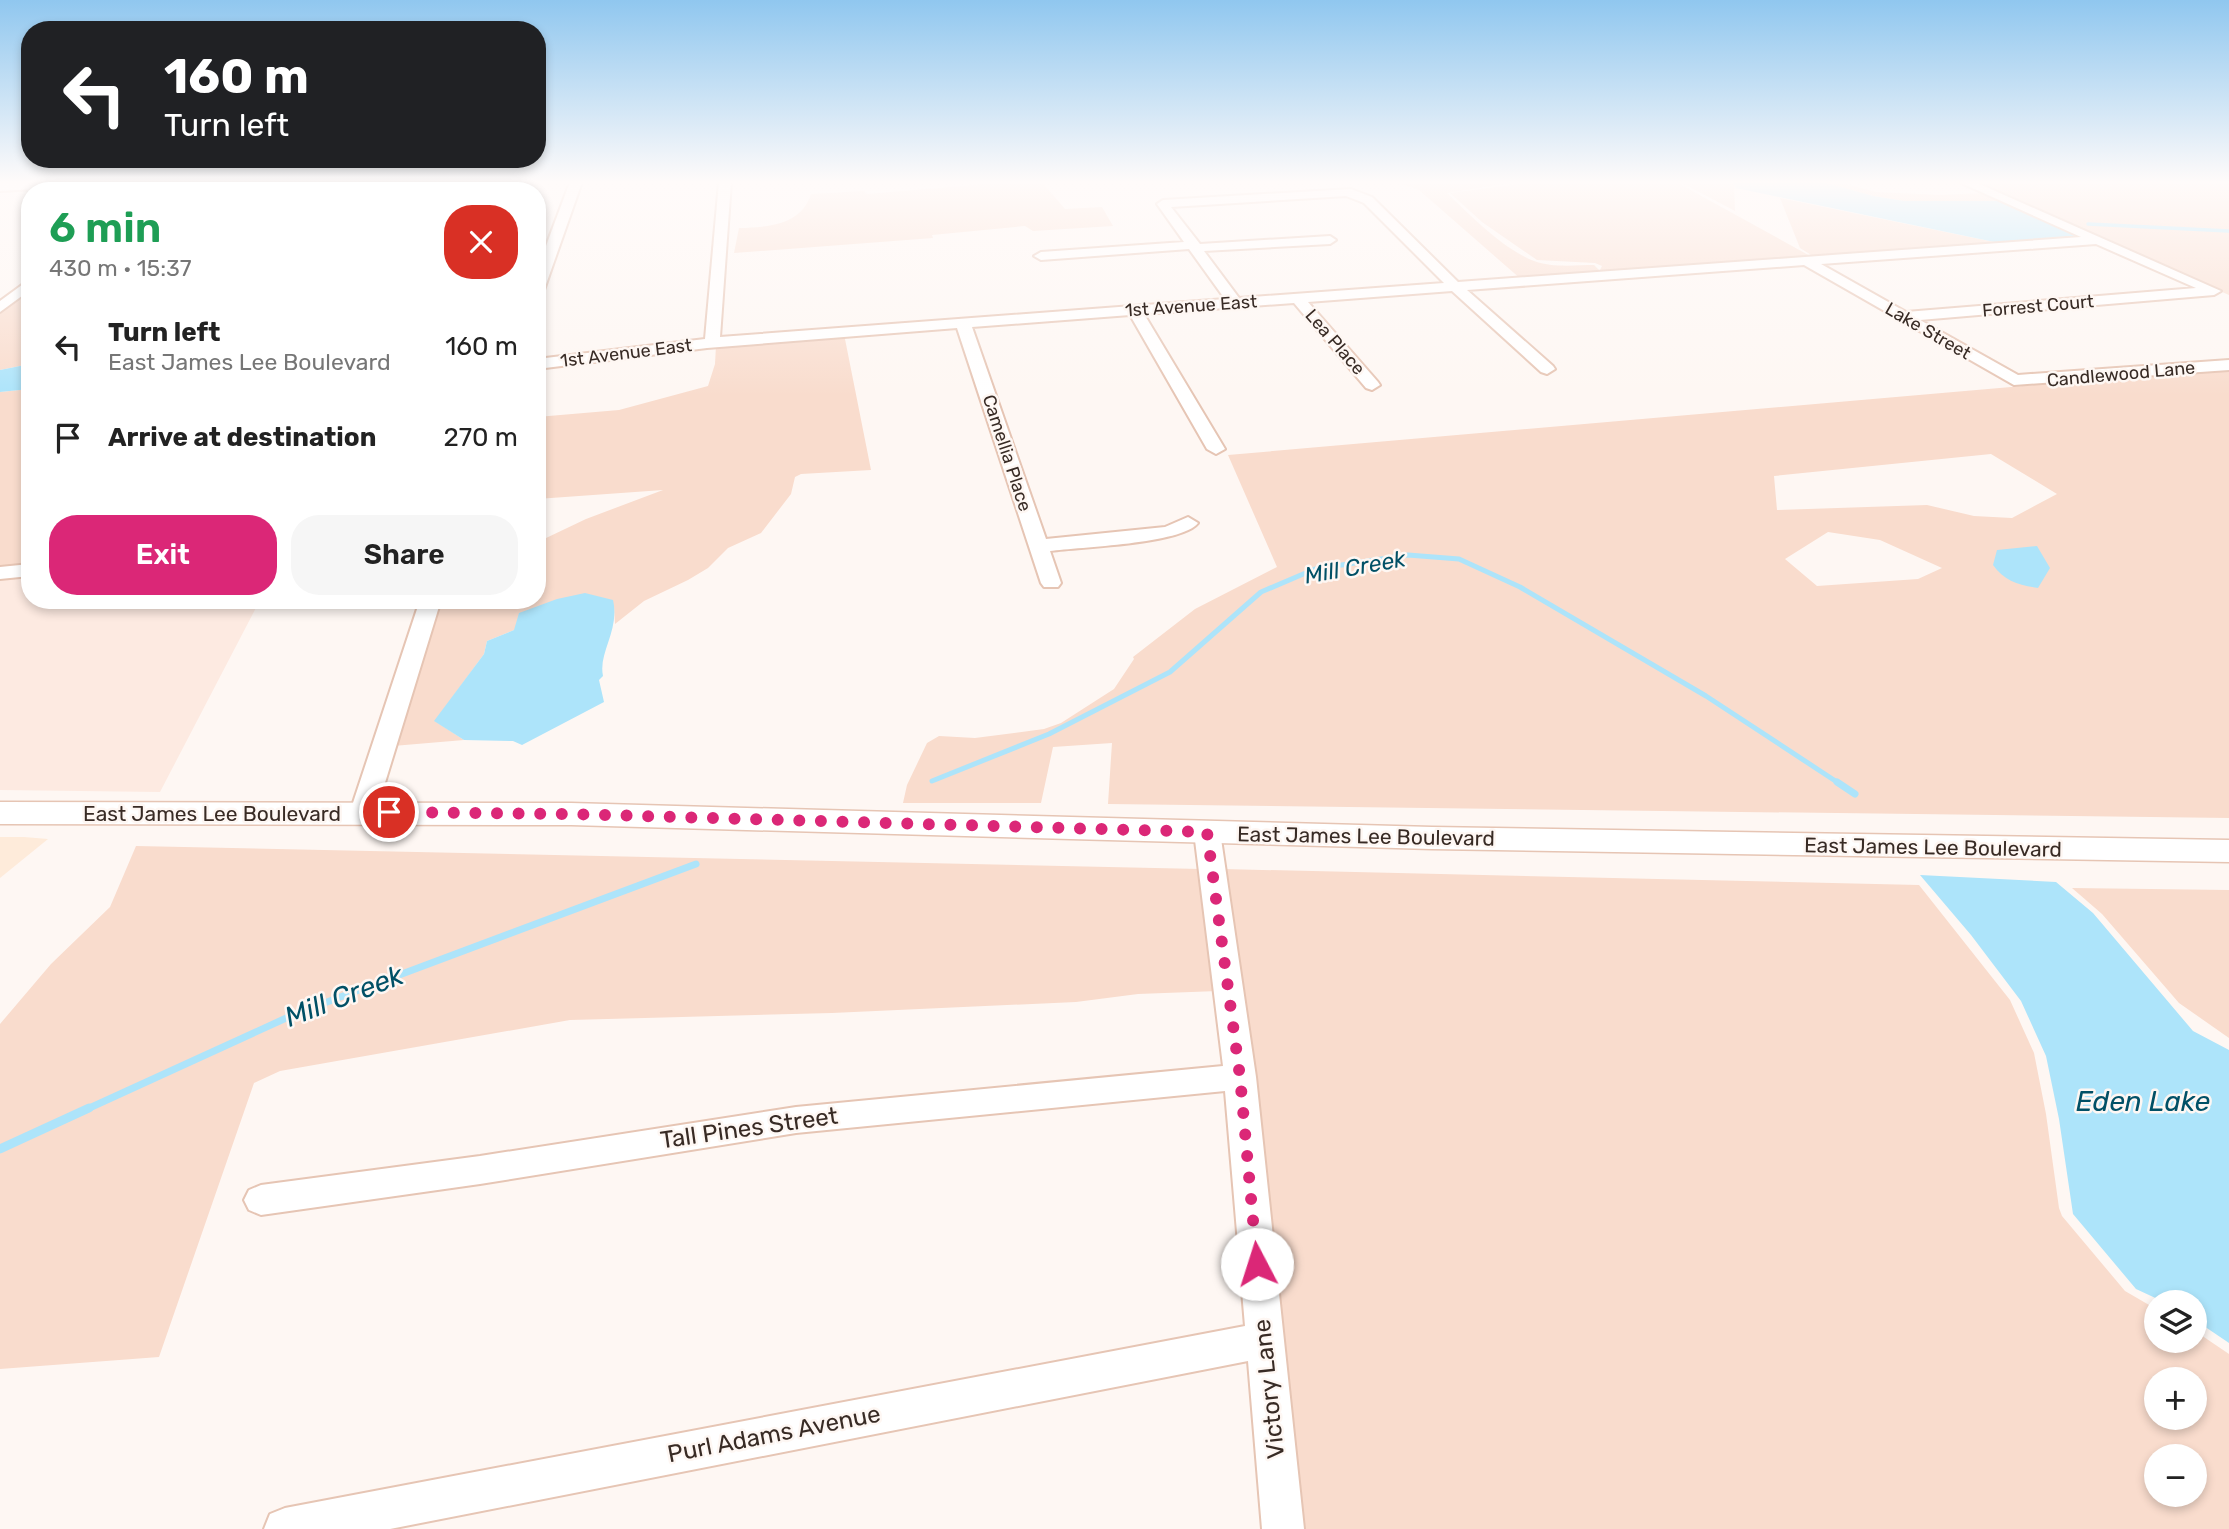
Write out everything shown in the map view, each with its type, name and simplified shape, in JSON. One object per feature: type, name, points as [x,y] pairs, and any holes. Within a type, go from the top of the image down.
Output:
[{"type":"main road","name":"East James Lee Boulevard","points":[[0,813],[570,814],[1207,832],[2229,852]]},
{"type":"street","points":[[712,342],[719,253]]},
{"type":"street","points":[[1040,253],[1044,261],[1126,253]]},
{"type":"street","points":[[1200,253],[1235,303]]},
{"type":"street","points":[[1421,253],[1455,287],[1548,369]]},
{"type":"street","name":"1st Avenue East","points":[[546,363],[712,342],[1912,253]]},
{"type":"street","points":[[2128,253],[2229,298]]},
{"type":"street","name":"Lake Street","points":[[1806,261],[2014,380]]},
{"type":"street","points":[[1,287],[21,284]]},
{"type":"street","points":[[0,308],[21,290]]},
{"type":"street","name":"Forrest Court","points":[[1904,317],[2214,291]]},
{"type":"street","name":"Lea Place","points":[[1297,298],[1372,386]]},
{"type":"street","points":[[1134,310],[1216,449]]},
{"type":"street","name":"Camellia Place","points":[[963,323],[1051,583]]},
{"type":"street","name":"Candlewood Lane","points":[[2014,380],[2229,365]]},
{"type":"street","points":[[1038,546],[1169,532],[1188,523]]},
{"type":"street","points":[[0,573],[21,571]]},
{"type":"street","points":[[363,812],[428,609]]},
{"type":"street","name":"Victory Lane","points":[[1207,832],[1240,1077],[1283,1529]]},
{"type":"street","name":"Tall Pines Street","points":[[261,1200],[480,1170],[796,1120],[1240,1077]]},
{"type":"street","name":"Purl Adams Avenue","points":[[285,1529],[1264,1340]]},
{"type":"shaded area","points":[[1492,253],[1518,253],[1548,265],[1594,265],[1601,272],[1522,280]]},
{"type":"shaded area","points":[[1527,253],[1805,253],[1812,257],[1617,271],[1600,270],[1602,266],[1595,263],[1537,260]]},
{"type":"shaded area","points":[[1809,253],[1873,253],[1816,258]]},
{"type":"shaded area","points":[[2133,253],[2229,253],[2229,295]]},
{"type":"shaded area","points":[[21,295],[21,366],[0,370],[0,313]]},
{"type":"shaded area","points":[[844,334],[871,470],[801,474],[795,477],[791,494],[761,533],[728,548],[708,568],[644,601],[615,624],[614,606],[514,630],[487,641],[484,654],[435,721],[464,740],[393,746],[436,609],[546,609],[546,538],[586,519],[663,490],[546,498],[546,416],[619,410],[708,386],[715,364],[716,345]]},
{"type":"shaded area","points":[[2229,368],[2229,818],[1108,804],[1112,743],[1053,747],[1041,803],[903,803],[907,785],[927,743],[939,736],[975,738],[1044,729],[1061,723],[1114,689],[1133,657],[1195,609],[1277,567],[1228,455]],"holes":[[[1991,454],[2057,494],[2012,518],[1974,516],[1927,505],[1777,510],[1774,476]],[[1828,532],[1880,540],[1942,568],[1918,579],[1817,586],[1785,559]]]},
{"type":"shaded area","points":[[21,390],[21,567],[0,569],[0,392]]},
{"type":"shaded area","points":[[21,576],[21,609],[255,609],[160,792],[0,790],[0,577]]},
{"type":"shaded area","points":[[0,837],[24,837],[48,839],[0,878]]},
{"type":"shaded area","points":[[136,846],[1201,869],[1218,991],[1138,994],[1076,1002],[832,1013],[570,1020],[280,1071],[254,1083],[159,1357],[0,1369],[0,1024],[51,964],[110,907]]},
{"type":"shaded area","points":[[1223,869],[1919,885],[2010,1000],[2034,1053],[2062,1216],[2125,1291],[2144,1302],[2144,1353],[2207,1353],[2207,1339],[2229,1354],[2229,1529],[1299,1529]]},
{"type":"shaded area","points":[[2072,888],[2229,890],[2229,1038],[2179,1003],[2102,914]]},
{"type":"water","points":[[21,366],[21,390],[0,392],[0,370]]},
{"type":"water","points":[[2037,546],[2050,568],[2038,588],[2012,581],[1993,565],[1997,550]]},
{"type":"water","points":[[585,593],[613,600],[614,622],[603,658],[603,676],[599,680],[604,702],[522,745],[513,741],[464,740],[434,721],[484,654],[487,641],[514,630],[519,613],[530,609],[546,609],[546,603]]},
{"type":"water","name":"Eden Lake","points":[[1920,875],[2056,882],[2093,913],[2193,1031],[2229,1050],[2229,1343],[2207,1328],[2207,1290],[2144,1290],[2144,1293],[2136,1289],[2073,1214],[2059,1119],[2046,1056],[2021,1001],[1971,935]]},
{"type":"waterway","name":"Mill Creek","points":[[932,781],[1049,734],[1170,672],[1261,592],[1315,569],[1408,555],[1459,559],[1520,587],[1706,696],[1840,784]]},
{"type":"waterway","name":"Mill Creek","points":[[1840,784],[1855,794]]},
{"type":"waterway","name":"Mill Creek","points":[[85,1110],[295,1014],[696,864]]},
{"type":"waterway","name":"Mill Creek","points":[[0,1149],[89,1108]]},
{"type":"route","points":[[389,812],[570,814],[1207,832],[1240,1077],[1257,1264]]}]
